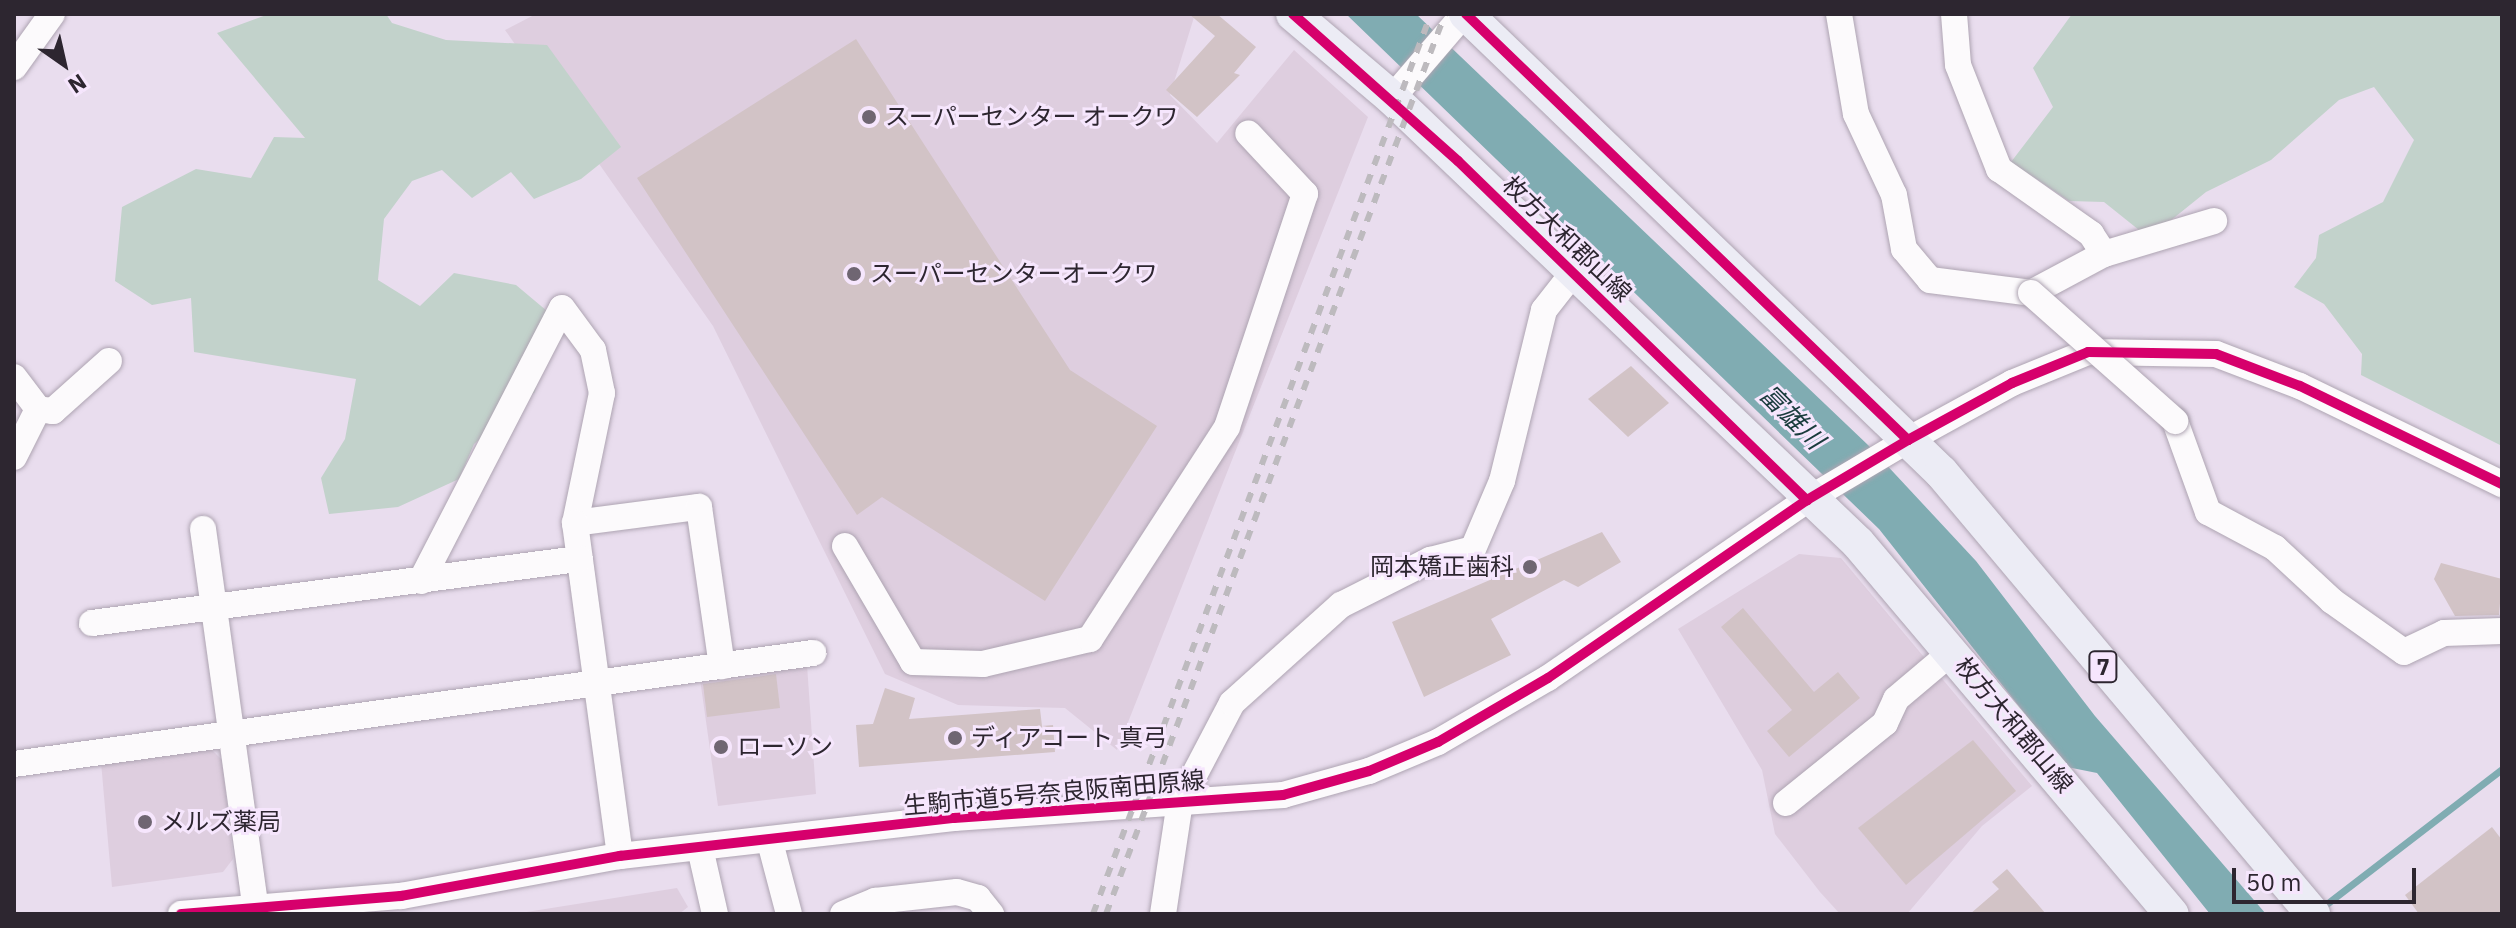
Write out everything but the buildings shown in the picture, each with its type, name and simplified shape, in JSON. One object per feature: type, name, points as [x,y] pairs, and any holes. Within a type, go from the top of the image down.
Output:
[{"type":"main road","name":"枚方大和郡山線","points":[[1293,14],[1392,98],[1807,500],[1858,543],[1953,651],[2172,914]]},
{"type":"main road","name":"7","points":[[1465,14],[1908,440],[2305,904]]},
{"type":"street","points":[[14,67],[52,14]]},
{"type":"street","points":[[1392,98],[1465,14]]},
{"type":"street","points":[[1839,14],[1856,114],[1894,195],[1904,249],[1917,269],[1930,280],[2031,293],[2175,421],[2208,512],[2275,548],[2332,601],[2404,652],[2444,633],[2502,631]]},
{"type":"street","points":[[1954,14],[1958,65],[1999,169],[2091,234],[2104,254]]},
{"type":"street","points":[[845,546],[913,662],[983,664],[1090,639],[1227,427],[1305,194],[1248,133]]},
{"type":"street","points":[[2031,293],[2104,254],[2214,221]]},
{"type":"street","points":[[1163,914],[1180,802],[1232,703],[1341,605],[1430,560],[1473,549],[1502,481],[1544,310],[1573,273]]},
{"type":"street","points":[[421,581],[562,308],[593,350],[602,393],[575,523],[620,856]]},
{"type":"street","points":[[1908,440],[2012,383],[2088,352],[2216,354],[2300,386],[2502,484]]},
{"type":"street","points":[[14,377],[38,409],[53,411],[109,361]]},
{"type":"street","points":[[14,457],[38,409]]},
{"type":"street","name":"生駒市道5号奈良阪南田原線","points":[[181,914],[255,903],[402,905],[620,856],[1180,802],[1283,795],[1438,742],[1548,678],[1807,500],[1908,440]]},
{"type":"street","points":[[575,523],[699,507],[722,666]]},
{"type":"street","points":[[203,529],[255,903]]},
{"type":"street","points":[[92,623],[580,559]]},
{"type":"street","points":[[1786,803],[1885,723],[1896,699],[1953,651]]},
{"type":"street","points":[[14,764],[813,653]]},
{"type":"street","points":[[770,842],[789,914]]},
{"type":"street","points":[[700,848],[715,914]]},
{"type":"street","points":[[843,914],[875,901],[957,892],[978,898],[991,914]]},
{"type":"shaded area","points":[[269,14],[386,14],[392,23],[446,40],[547,45],[621,147],[581,179],[534,199],[511,172],[472,198],[442,170],[412,181],[384,219],[378,280],[420,306],[454,273],[516,285],[547,311],[535,392],[474,444],[459,479],[398,507],[329,514],[321,478],[345,439],[356,379],[194,352],[191,298],[152,305],[115,281],[122,207],[196,169],[251,178],[274,137],[305,138],[217,33]]},
{"type":"shaded area","points":[[536,14],[1195,14],[1170,95],[1217,143],[1294,50],[1368,117],[1117,750],[1065,708],[958,705],[885,674],[713,326],[505,30]]},
{"type":"shaded area","points":[[2072,14],[2502,14],[2502,446],[2361,375],[2362,354],[2324,304],[2294,287],[2316,258],[2319,235],[2383,202],[2414,140],[2374,87],[2339,100],[2271,160],[2206,192],[2149,238],[2104,202],[2069,201],[2011,162],[2053,107],[2033,68]]},
{"type":"shaded area","points":[[1799,554],[1841,558],[2032,786],[1982,826],[1907,914],[1840,914],[1820,892],[1775,834],[1762,770],[1678,629]]},
{"type":"shaded area","points":[[807,665],[816,794],[718,806],[700,679]]},
{"type":"shaded area","points":[[208,746],[222,760],[233,859],[223,872],[112,887],[101,762]]},
{"type":"shaded area","points":[[677,888],[688,907],[679,914],[514,914]]},
{"type":"water","name":"富雄川","points":[[1346,14],[1416,14],[1868,445],[1976,561],[2095,716],[2266,914],[2210,914],[2097,773],[2067,767],[1879,529]]},
{"type":"waterway","points":[[2320,909],[2502,769]]},
{"type":"railway","points":[[1093,914],[1431,14]]},
{"type":"railway","points":[[1106,914],[1445,14]]},
{"type":"cycle path","points":[[1293,14],[1458,161],[1807,500]]},
{"type":"cycle path","points":[[1466,14],[1908,440]]},
{"type":"cycle path","points":[[181,914],[401,896],[620,856],[954,818],[1283,795],[1369,771],[1438,742],[1548,678],[1807,500],[1908,440],[2012,383],[2088,352],[2216,354],[2300,386],[2502,484]]},
{"type":"place","name":"スーパーセンター オークワ","points":[[869,117]]},
{"type":"place","name":"スーパーセンターオークワ","points":[[854,274]]},
{"type":"place","name":"岡本矯正歯科","points":[[1530,567]]},
{"type":"place","name":"ディアコート 真弓","points":[[955,738]]},
{"type":"place","name":"ローソン","points":[[721,747]]},
{"type":"place","name":"メルズ薬局","points":[[145,822]]}]
